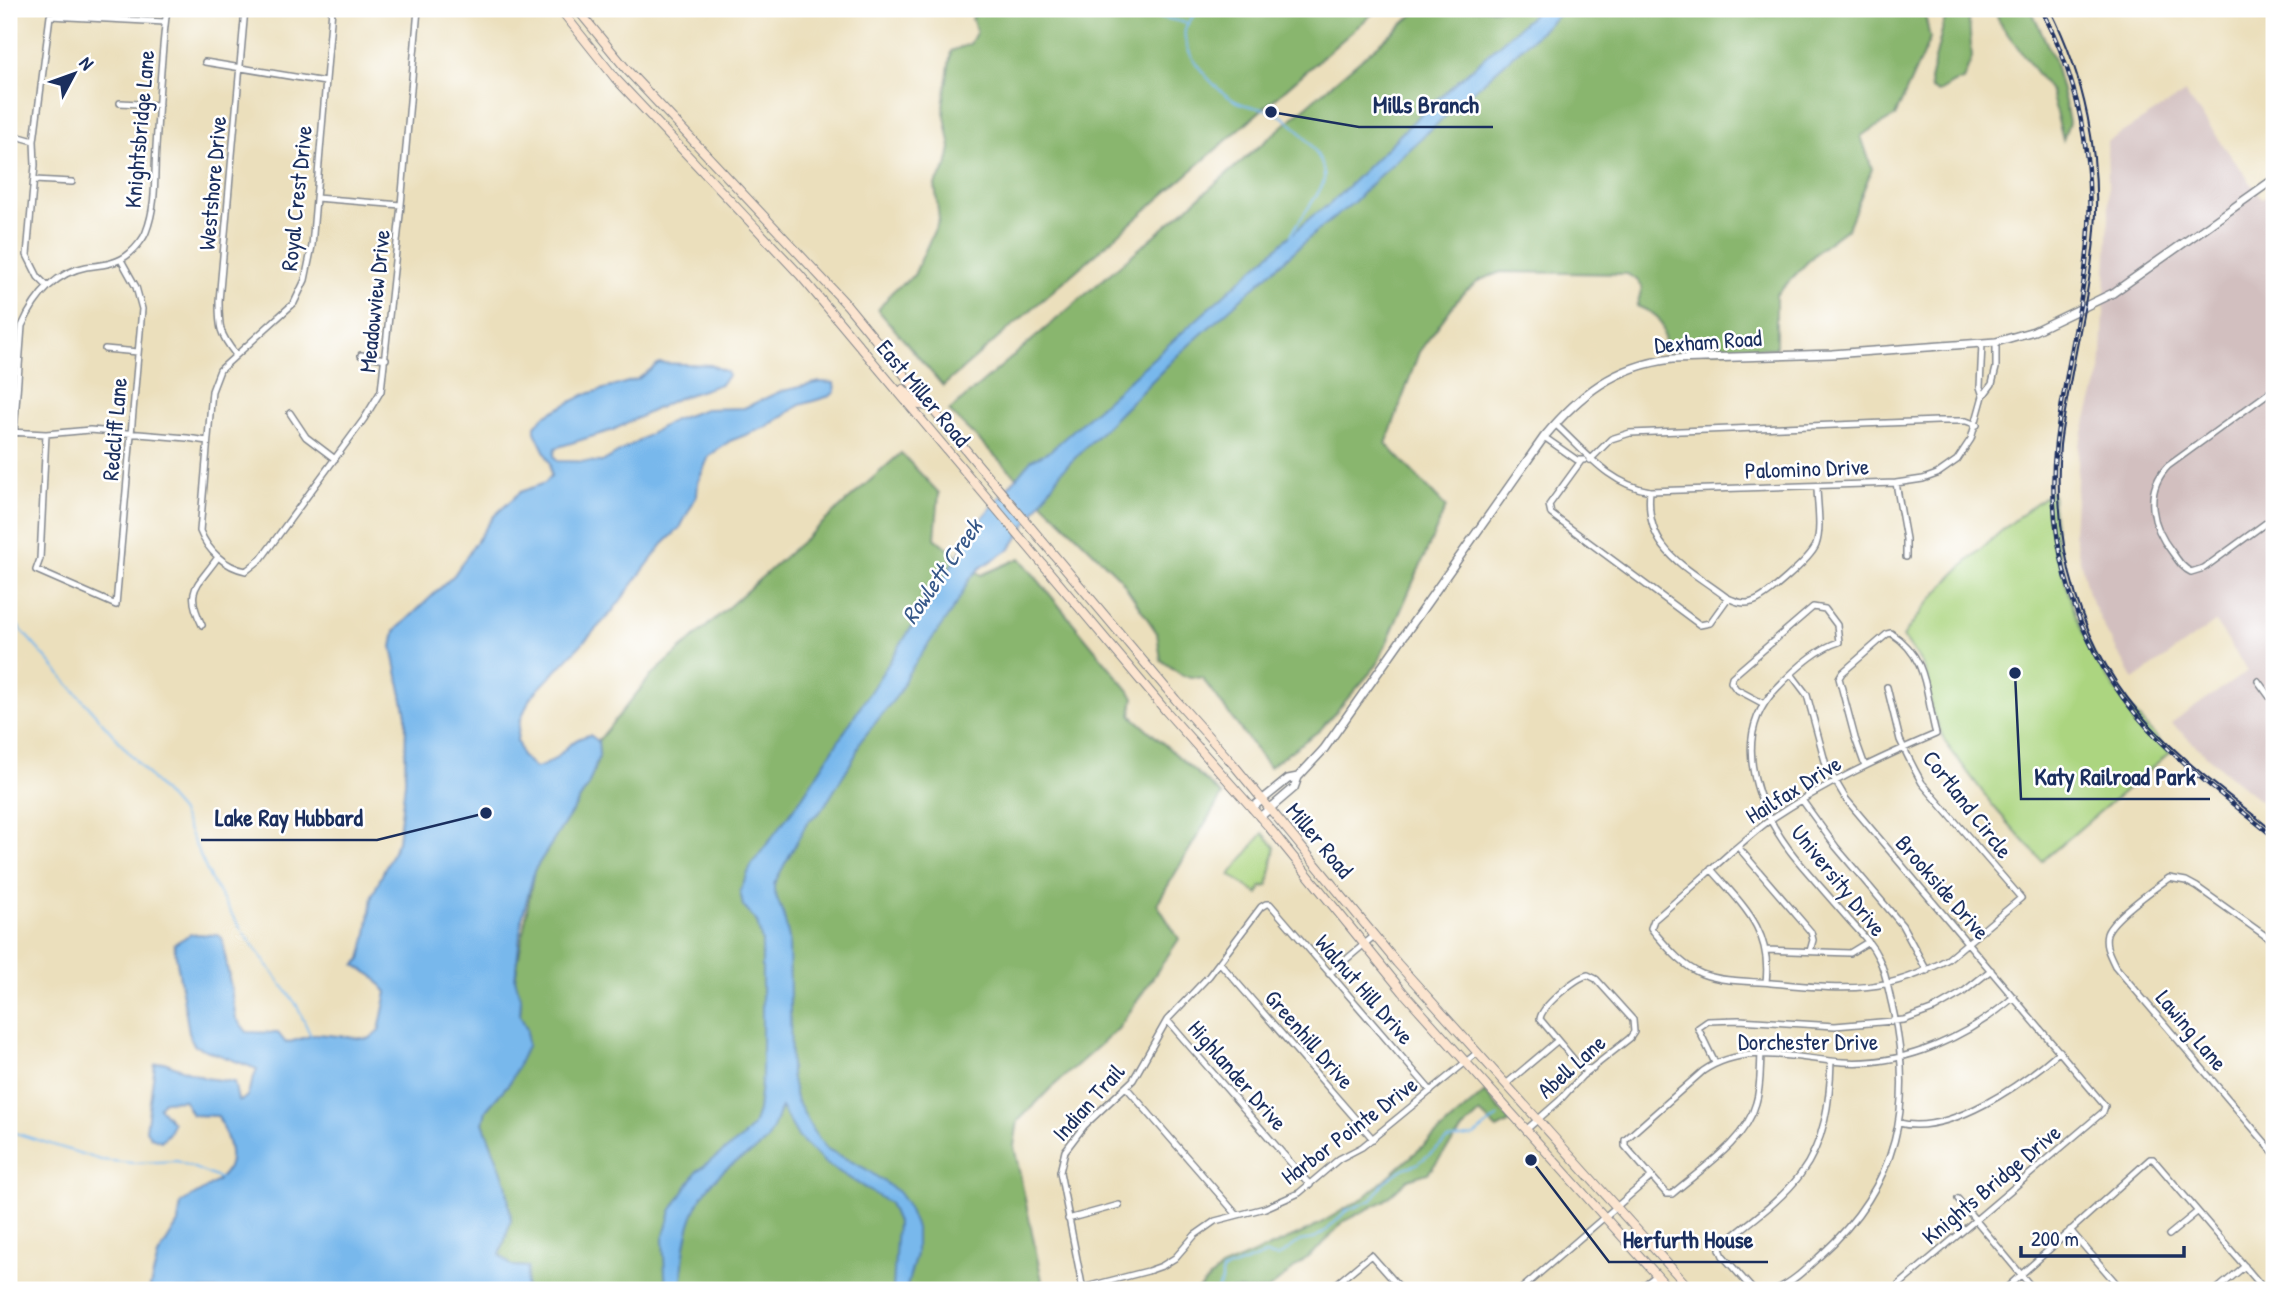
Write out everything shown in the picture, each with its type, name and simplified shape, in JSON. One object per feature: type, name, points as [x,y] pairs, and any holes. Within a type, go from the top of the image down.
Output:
[{"type":"main road","name":"East Miller Road","points":[[560,9],[630,93],[800,275],[1166,711],[1252,808]]},
{"type":"main road","name":"East Miller Road","points":[[577,9],[640,83],[838,295],[930,406]]},
{"type":"main road","points":[[630,93],[640,83]]},
{"type":"main road","points":[[849,333],[861,323]]},
{"type":"main road","points":[[889,380],[899,384],[919,405],[930,406]]},
{"type":"main road","name":"Miller Road","points":[[930,406],[1374,936],[1690,1290]]},
{"type":"main road","name":"Miller Road","points":[[1252,808],[1331,901],[1363,945],[1670,1290]]},
{"type":"main road","points":[[1529,1132],[1539,1123]]},
{"type":"main road","points":[[1567,1174],[1577,1164]]},
{"type":"street","name":"Knightsbridge Lane","points":[[121,260],[132,252],[146,233],[155,196],[167,9]]},
{"type":"street","name":"Westshore Drive","points":[[236,355],[222,337],[219,301],[245,9]]},
{"type":"street","name":"Royal Crest Drive","points":[[218,557],[205,544],[200,531],[212,391],[220,370],[282,315],[300,293],[305,281],[312,246],[332,9]]},
{"type":"street","name":"Meadowview Drive","points":[[218,557],[237,569],[246,571],[261,559],[382,390],[418,9]]},
{"type":"street","points":[[47,286],[38,276],[27,255],[34,180],[34,141],[50,16],[165,22]]},
{"type":"street","points":[[205,62],[326,82]]},
{"type":"street","points":[[120,103],[159,105]]},
{"type":"street","points":[[9,134],[34,141]]},
{"type":"street","name":"Dexham Road","points":[[1260,817],[1294,788],[1298,777],[1324,749],[1544,437],[1570,408],[1599,384],[1623,372],[1658,361],[1832,354],[1982,344],[2035,331],[2105,298],[2274,179]]},
{"type":"street","points":[[34,180],[72,182]]},
{"type":"street","points":[[316,198],[401,205]]},
{"type":"street","points":[[121,260],[82,268],[47,286],[28,312],[22,326],[11,432],[46,434],[90,430],[207,441]]},
{"type":"street","name":"Redcliff Lane","points":[[46,434],[40,559],[36,570],[116,605],[142,309],[140,299],[121,260]]},
{"type":"street","name":"Palomino Drive","points":[[1555,424],[1584,449],[1590,460],[1620,482],[1650,491],[1817,486],[1923,479],[1949,467],[1965,450],[1977,425],[1983,396],[1992,384],[1996,368],[1996,342]]},
{"type":"street","name":"Palomino Drive","points":[[1982,344],[1980,387],[1983,396]]},
{"type":"street","points":[[105,349],[138,352]]},
{"type":"street","points":[[361,355],[386,359]]},
{"type":"street","points":[[2274,389],[2174,460],[2160,474],[2153,496],[2156,527],[2164,543],[2184,568],[2191,572],[2196,572],[2274,517]]},
{"type":"street","points":[[290,413],[306,437],[335,459]]},
{"type":"street","points":[[1544,437],[1581,461],[1590,460],[1611,439],[1630,433],[1938,421],[1966,421],[1977,425]]},
{"type":"street","points":[[1581,461],[1549,505],[1552,514],[1700,625],[1710,623],[1728,598]]},
{"type":"street","points":[[1896,482],[1906,539],[1906,557]]},
{"type":"street","points":[[1650,491],[1650,515],[1664,549],[1728,598],[1743,603],[1754,602],[1812,553],[1818,532],[1817,486]]},
{"type":"street","points":[[202,625],[192,605],[194,591],[218,557]]},
{"type":"street","points":[[1813,607],[1825,609],[1837,625],[1839,642],[1823,649],[1792,675],[1764,704],[1736,689],[1731,682],[1732,677],[1813,607]]},
{"type":"street","name":"Hailfax Drive","points":[[1766,982],[1722,979],[1693,969],[1654,932],[1652,924],[1771,819],[1834,781],[1936,734],[1922,668],[1899,639],[1891,634],[1887,634],[1839,678],[1865,766]]},
{"type":"street","name":"Brookside Drive","points":[[1792,675],[1807,695],[1821,752],[1834,781],[1856,813],[2104,1102]]},
{"type":"street","points":[[2258,681],[2274,703]]},
{"type":"street","name":"Cortland Circle","points":[[1887,687],[1904,748],[1922,783],[2021,898],[1968,942]]},
{"type":"street","name":"University Drive","points":[[1764,704],[1752,732],[1751,760],[1757,789],[1771,819],[1797,860],[1868,942],[1880,960],[1888,984],[1901,1055],[1903,1092],[1899,1124],[1887,1164],[1859,1213],[1836,1241],[1801,1273],[1775,1290]]},
{"type":"street","name":"Dexham Road","points":[[1252,808],[1288,779],[1298,777]]},
{"type":"street","points":[[1802,800],[1836,847],[1902,925],[1927,971]]},
{"type":"street","points":[[1738,847],[1811,932],[1813,940],[1810,951]]},
{"type":"street","points":[[1712,869],[1760,930],[1768,960],[1766,982],[1865,989],[1927,971],[1948,959],[1968,942]]},
{"type":"street","name":"Lawing Lane","points":[[2274,942],[2197,887],[2186,881],[2169,878],[2115,922],[2107,933],[2106,947],[2115,966],[2274,1153]]},
{"type":"street","name":"Indian Trail","points":[[1082,1289],[1060,1172],[1065,1151],[1084,1126],[1126,1087],[1139,1070],[1167,1020],[1220,963],[1261,907],[1269,904],[1273,909]]},
{"type":"street","name":"Walnut Hill Drive","points":[[1273,909],[1430,1091]]},
{"type":"street","points":[[1329,974],[1374,936]]},
{"type":"street","points":[[1766,950],[1850,953],[1868,942]]},
{"type":"street","name":"Greenhill Drive","points":[[1220,963],[1373,1139]]},
{"type":"street","points":[[1715,1063],[1698,1028],[1709,1021],[1775,1020],[1835,1026],[1895,1021],[1934,1009],[1962,993],[1991,970]]},
{"type":"street","name":"Abell Lane","points":[[1539,1123],[1593,1069],[1630,1038],[1635,1027],[1633,1020],[1596,979],[1588,975],[1579,978],[1540,1014],[1543,1023],[1558,1041]]},
{"type":"street","name":"Dorchester Drive","points":[[1651,1177],[1625,1146],[1625,1140],[1715,1063],[1737,1056],[1761,1054],[1854,1062],[1891,1059],[1924,1050],[1968,1032],[2014,997]]},
{"type":"street","name":"Highlander Drive","points":[[1167,1020],[1310,1185]]},
{"type":"street","points":[[1506,1084],[1558,1041],[1581,1068],[1593,1069]]},
{"type":"street","points":[[1899,1124],[1907,1126],[1933,1123],[1971,1110],[2024,1081],[2060,1051]]},
{"type":"street","name":"Harbor Pointe Drive","points":[[1082,1289],[1162,1266],[1175,1258],[1206,1226],[1215,1221],[1272,1206],[1299,1193],[1339,1159],[1373,1139],[1478,1052]]},
{"type":"street","points":[[1520,1290],[1651,1177],[1666,1193],[1672,1194],[1742,1132],[1757,1101],[1761,1054]]},
{"type":"street","points":[[1753,1290],[1720,1249],[1789,1188],[1808,1163],[1828,1111],[1831,1061]]},
{"type":"street","points":[[1126,1087],[1237,1215]]},
{"type":"street","name":"Knights Bridge Drive","points":[[1893,1290],[2103,1112],[2104,1102]]},
{"type":"street","points":[[2004,1290],[2153,1159],[2265,1290]]},
{"type":"street","points":[[1958,1199],[2034,1290]]},
{"type":"street","points":[[1068,1219],[1119,1205]]},
{"type":"street","points":[[2169,1235],[2197,1212]]},
{"type":"street","points":[[2070,1230],[2122,1290]]},
{"type":"street","points":[[1329,1290],[1371,1255],[1402,1290]]},
{"type":"street","points":[[2216,1290],[2245,1266]]},
{"type":"street","points":[[1638,1290],[1657,1275]]},
{"type":"shaded area","points":[[2185,93],[2262,198],[2274,190],[2274,812],[2171,723],[2248,671],[2215,622],[2134,680],[2088,593],[2074,534],[2079,445],[2101,372],[2109,216],[2107,142]]},
{"type":"green space","points":[[976,9],[1378,9],[943,386],[878,310],[893,291],[914,275],[939,220],[935,184],[947,167],[951,148],[943,106],[951,51],[970,44],[977,31],[972,19]]},
{"type":"green space","points":[[1420,9],[1924,9],[1930,39],[1895,116],[1861,136],[1872,169],[1848,228],[1820,249],[1776,295],[1776,348],[1666,351],[1661,322],[1653,314],[1637,306],[1642,287],[1627,274],[1501,272],[1480,280],[1461,295],[1419,352],[1386,444],[1446,507],[1377,665],[1320,730],[1269,767],[1202,678],[1183,676],[1161,660],[1157,633],[1120,578],[949,411]]},
{"type":"green space","points":[[1954,9],[1968,9],[1972,58],[1963,80],[1939,92],[1931,89],[1930,80],[1944,22]]},
{"type":"green space","points":[[1995,9],[2031,9],[2053,57],[2065,102],[2069,123],[2063,140],[2051,92],[2000,24]]},
{"type":"green space","points":[[901,453],[939,493],[935,538],[981,575],[1020,558],[1134,697],[1131,715],[1222,795],[1157,904],[1179,939],[1118,1029],[1018,1121],[1014,1146],[1044,1290],[525,1290],[528,1267],[512,1266],[500,1255],[511,1220],[506,1183],[483,1123],[486,1110],[511,1081],[527,1030],[520,1015],[521,999],[515,979],[534,871],[588,786],[599,757],[598,741],[650,677]]},
{"type":"green space","points":[[2052,491],[2062,566],[2068,591],[2086,639],[2097,662],[2118,692],[2170,752],[2042,861],[1994,807],[1945,742],[1931,709],[1929,684],[1923,665],[1903,637],[1935,596],[1971,558]]},
{"type":"green space","points":[[1263,833],[1275,847],[1268,886],[1261,887],[1258,894],[1230,875]]},
{"type":"green space","points":[[1485,1092],[1510,1122],[1497,1129],[1480,1113],[1463,1129],[1428,1173],[1408,1179],[1384,1201],[1344,1221],[1321,1246],[1268,1290],[1197,1290],[1221,1268],[1307,1231],[1365,1197]]},
{"type":"water","points":[[1539,9],[1565,9],[1378,177],[1354,202],[1316,232],[1179,354],[1061,472],[1010,549],[980,568],[970,578],[957,603],[907,675],[899,693],[860,742],[855,756],[829,799],[820,812],[808,821],[774,884],[789,938],[791,1074],[796,1099],[813,1131],[827,1149],[866,1169],[898,1192],[906,1203],[916,1228],[916,1254],[906,1290],[893,1290],[897,1222],[889,1203],[825,1163],[799,1138],[781,1107],[766,1141],[726,1169],[704,1194],[690,1224],[686,1240],[682,1290],[666,1290],[663,1239],[671,1211],[697,1171],[742,1138],[753,1126],[758,1111],[762,1074],[762,942],[757,922],[743,906],[740,891],[752,864],[803,796],[982,518],[1031,460],[1050,451],[1312,216],[1330,204],[1424,111]]},
{"type":"water","points":[[659,363],[711,365],[727,372],[728,376],[721,384],[676,399],[613,430],[555,448],[554,456],[557,461],[602,462],[672,421],[705,409],[744,408],[779,392],[820,382],[834,383],[835,392],[800,405],[766,427],[730,441],[709,456],[698,482],[697,495],[680,528],[663,544],[611,613],[530,698],[520,721],[517,740],[522,756],[535,768],[552,761],[574,741],[590,735],[598,741],[599,756],[588,786],[534,871],[522,919],[515,979],[521,999],[520,1015],[527,1030],[527,1046],[511,1081],[486,1110],[483,1123],[506,1183],[511,1220],[500,1255],[512,1266],[528,1267],[525,1290],[149,1290],[158,1256],[178,1223],[181,1203],[220,1178],[230,1161],[230,1149],[218,1116],[192,1115],[184,1100],[164,1101],[159,1107],[173,1123],[169,1133],[161,1141],[151,1137],[146,1130],[155,1064],[164,1062],[205,1078],[234,1082],[238,1100],[241,1101],[247,1096],[257,1069],[195,1046],[190,1038],[174,944],[191,934],[218,935],[222,938],[236,1018],[247,1032],[278,1033],[286,1043],[317,1034],[369,1039],[379,1031],[387,992],[373,976],[355,965],[361,959],[372,896],[398,841],[405,782],[406,715],[392,647],[395,631],[454,575],[493,517],[520,492],[545,483],[551,476],[550,463],[535,432],[535,426],[544,416],[584,395],[638,379]]},
{"type":"waterway","points":[[1147,9],[1155,16],[1187,23]]},
{"type":"waterway","points":[[1201,9],[1189,21],[1185,30],[1188,50],[1201,70],[1235,101],[1276,113],[1292,124],[1315,152],[1324,171],[1324,180],[1315,199],[1291,235]]},
{"type":"waterway","points":[[9,616],[180,811],[211,880],[240,928],[296,1004],[311,1036]]},
{"type":"waterway","points":[[1217,1290],[1222,1281],[1222,1271],[1265,1255],[1278,1257],[1300,1241],[1313,1239],[1327,1230],[1346,1211],[1372,1200],[1385,1181],[1404,1168],[1417,1164],[1448,1140],[1474,1136],[1498,1117]]},
{"type":"waterway","points":[[9,1131],[101,1160],[133,1163],[177,1161],[223,1180]]},
{"type":"tram line","points":[[2050,9],[2081,89],[2088,116],[2095,173],[2092,257],[2060,445],[2061,522],[2076,596],[2089,632],[2106,665],[2127,697],[2152,727],[2211,781],[2274,832]]},
{"type":"railway","points":[[2041,9],[2054,34],[2073,88],[2085,144],[2090,201],[2087,256],[2056,443],[2054,510],[2058,544],[2066,576],[2089,640],[2104,670],[2123,698],[2175,755],[2274,837]]},
{"type":"place","name":"Mills Branch","points":[[1271,112]]},
{"type":"place","name":"Katy Railroad Park","points":[[2015,673]]},
{"type":"place","name":"Lake Ray Hubbard","points":[[486,813]]},
{"type":"place","name":"Herfurth House","points":[[1531,1160]]},
{"type":"water label","name":"Rowlett Creek","points":[[941,571]]}]
